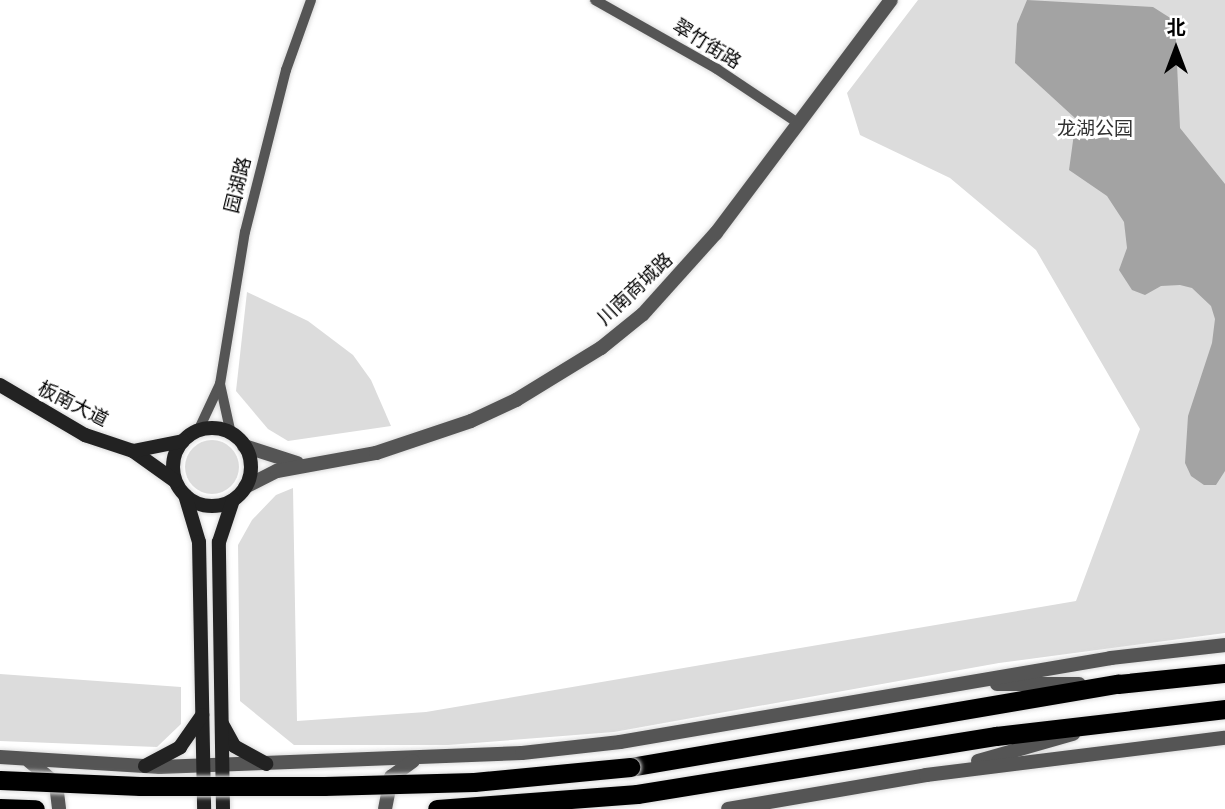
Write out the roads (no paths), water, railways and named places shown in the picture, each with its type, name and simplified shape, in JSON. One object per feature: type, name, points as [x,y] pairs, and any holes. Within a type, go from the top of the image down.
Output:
[{"type":"highway","points":[[0,780],[140,786],[324,786],[474,782],[630,767],[1118,684],[1225,673]]},
{"type":"highway","points":[[438,809],[637,794],[1123,720],[1225,709]]},
{"type":"highway","points":[[0,808],[35,809]]},
{"type":"main road","name":"板南大道","points":[[0,385],[63,423],[133,452],[175,481]]},
{"type":"main road","points":[[133,452],[183,441],[198,431],[215,429],[232,434],[244,446],[250,462],[245,487],[233,500],[219,542],[223,809]]},
{"type":"main road","points":[[183,441],[173,464],[175,481],[185,495],[199,542],[204,809]]},
{"type":"main road","points":[[185,495],[208,506],[233,500]]},
{"type":"main road","points":[[145,766],[180,747],[202,714]]},
{"type":"main road","points":[[221,723],[234,746],[266,764]]},
{"type":"street","name":"园湖路","points":[[220,384],[245,232],[286,70],[311,0]]},
{"type":"street","name":"翠竹街路","points":[[596,0],[717,69],[798,123]]},
{"type":"street","name":"川南商城路","points":[[302,464],[376,453],[471,421],[516,400],[601,348],[678,278],[891,0]]},
{"type":"street","points":[[198,431],[220,384]]},
{"type":"street","points":[[220,384],[232,434]]},
{"type":"street","points":[[244,446],[302,464]]},
{"type":"street","points":[[245,487],[302,464]]},
{"type":"street","points":[[384,809],[391,777],[412,762],[620,742],[953,684],[1225,645]]},
{"type":"street","points":[[953,684],[1118,684]]},
{"type":"street","points":[[926,775],[1123,720]]},
{"type":"street","points":[[728,809],[926,775],[1225,738]]},
{"type":"street","points":[[0,757],[145,766],[425,760]]},
{"type":"street","points":[[24,759],[48,773],[56,784],[59,809]]},
{"type":"park label","name":"龙湖公园","points":[[1095,129]]}]
